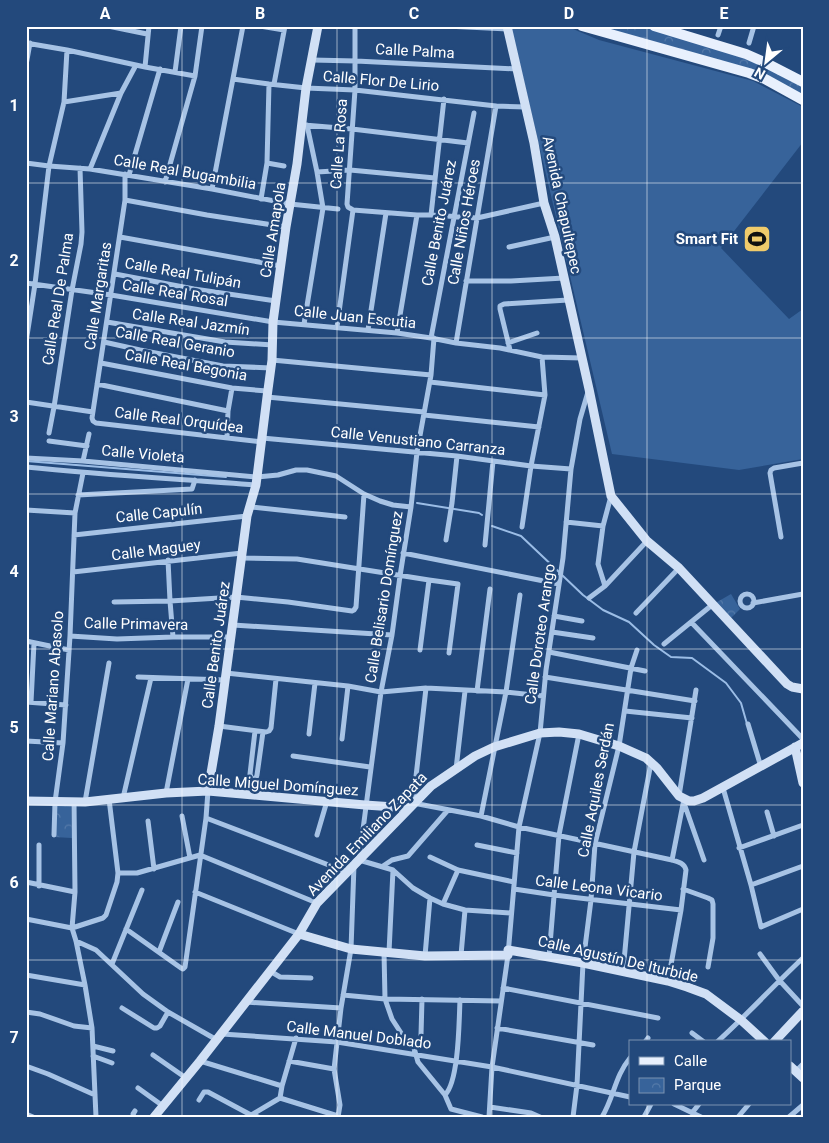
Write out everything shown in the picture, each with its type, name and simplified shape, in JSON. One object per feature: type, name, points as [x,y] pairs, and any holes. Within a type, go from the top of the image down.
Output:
[{"type":"main road","points":[[582,26],[749,73],[765,79],[803,100]]},
{"type":"main road","points":[[654,26],[675,29],[746,54],[803,82]]},
{"type":"street","points":[[108,26],[147,34]]},
{"type":"street","points":[[145,67],[149,26]]},
{"type":"street","points":[[175,72],[181,26]]},
{"type":"street","points":[[165,182],[195,76],[202,26]]},
{"type":"street","points":[[212,189],[243,26]]},
{"type":"street","points":[[260,26],[284,28],[272,84],[267,164],[261,198]]},
{"type":"street","name":"Calle Amapola","points":[[262,440],[272,364],[273,322],[286,227],[305,125],[306,88],[318,26]]},
{"type":"street","name":"Calle La Rosa","points":[[353,210],[348,208],[347,204],[355,90],[356,26]]},
{"type":"street","points":[[446,26],[507,28]]},
{"type":"street","points":[[718,35],[721,26]]},
{"type":"street","points":[[749,44],[754,26]]},
{"type":"street","name":"Avenida Chapultepec","points":[[507,28],[534,143],[544,203],[564,278],[611,496]]},
{"type":"street","points":[[26,65],[28,43],[195,76]]},
{"type":"street","points":[[26,342],[35,284],[48,166],[64,102],[67,50]]},
{"type":"street","name":"Calle Palma","points":[[312,60],[517,69]]},
{"type":"street","points":[[90,169],[121,93],[136,65]]},
{"type":"street","name":"Calle Margaritas","points":[[93,421],[97,384],[126,200],[127,175],[160,69]]},
{"type":"street","name":"Calle Flor De Lirio","points":[[234,79],[306,88],[355,90],[526,108]]},
{"type":"street","points":[[64,102],[121,93]]},
{"type":"street","points":[[431,215],[444,99]]},
{"type":"street","name":"Calle Niños Héroes","points":[[456,343],[496,106]]},
{"type":"street","name":"Calle Benito Juárez","points":[[433,338],[474,114]]},
{"type":"street","points":[[304,324],[323,208],[317,172],[305,125],[468,142]]},
{"type":"street","name":"Calle Real Bugambilia","points":[[26,163],[90,169],[290,204],[338,209]]},
{"type":"street","points":[[267,164],[284,166]]},
{"type":"street","name":"Calle Real De Palma","points":[[48,433],[54,407],[82,232],[80,168]]},
{"type":"street","points":[[317,172],[350,170],[435,178]]},
{"type":"street","points":[[126,200],[286,227]]},
{"type":"street","points":[[337,327],[353,210],[477,218],[544,203]]},
{"type":"street","points":[[368,330],[386,213]]},
{"type":"street","points":[[398,333],[417,215]]},
{"type":"street","points":[[120,237],[281,266]]},
{"type":"street","points":[[510,247],[554,237]]},
{"type":"street","name":"Calle Real Tulipán","points":[[115,274],[194,289],[276,301]]},
{"type":"street","points":[[466,281],[564,278]]},
{"type":"street","name":"Calle Real Rosal","points":[[26,283],[273,322]]},
{"type":"street","points":[[510,350],[500,306],[504,304],[568,300]]},
{"type":"street","name":"Calle Real Jazmín","points":[[107,322],[225,342],[273,345]]},
{"type":"street","name":"Calle Juan Escutia","points":[[273,322],[398,333],[510,350],[542,357]]},
{"type":"street","points":[[508,343],[537,333]]},
{"type":"street","name":"Calle Belisario Domínguez","points":[[338,1116],[340,1105],[334,1069],[341,1008],[351,949],[357,862],[381,692],[392,635],[411,507],[417,452],[430,382],[433,338]]},
{"type":"street","name":"Calle Real Geranio","points":[[104,342],[223,366],[272,364],[431,375]]},
{"type":"street","points":[[522,527],[531,466],[546,395],[542,357],[582,358]]},
{"type":"street","name":"Calle Real Begonia","points":[[101,363],[267,394],[539,427]]},
{"type":"street","points":[[430,382],[546,395]]},
{"type":"street","points":[[97,384],[228,411]]},
{"type":"street","points":[[227,438],[228,411],[232,388]]},
{"type":"street","name":"Calle Doroteo Arango","points":[[498,1028],[508,953],[520,827],[540,733],[545,677],[563,558],[571,469],[580,419],[589,390]]},
{"type":"street","points":[[26,402],[93,412]]},
{"type":"street","name":"Calle Real Orquídea","points":[[93,421],[96,423],[227,438],[262,440]]},
{"type":"street","points":[[83,462],[89,434]]},
{"type":"street","name":"Calle Benito Juárez","points":[[158,952],[181,968],[185,967],[242,555],[262,440]]},
{"type":"street","name":"Calle Venustiano Carranza","points":[[262,440],[417,452],[571,469]]},
{"type":"street","points":[[49,441],[87,446]]},
{"type":"street","points":[[446,540],[457,456]]},
{"type":"street","name":"Calle Violeta","points":[[26,458],[83,462],[256,481]]},
{"type":"street","points":[[485,545],[493,461]]},
{"type":"street","points":[[781,537],[770,473],[774,468],[803,463]]},
{"type":"street","points":[[26,467],[83,473],[195,480],[230,479],[256,481],[296,470],[307,470],[336,476],[364,494],[386,503],[411,507]]},
{"type":"street","points":[[83,473],[78,495],[192,489],[195,480]]},
{"type":"street","points":[[114,602],[236,597],[352,611],[356,607],[364,494]]},
{"type":"street","name":"Calle Mariano Abasolo","points":[[54,835],[55,802],[66,705],[75,513],[78,495]]},
{"type":"street","points":[[605,586],[598,564],[603,526],[611,496]]},
{"type":"street","points":[[611,496],[647,541],[679,568],[787,684],[792,687],[803,688]]},
{"type":"street","points":[[26,510],[75,513]]},
{"type":"street","name":"Calle Capulín","points":[[74,535],[249,512],[345,517]]},
{"type":"street","points":[[566,522],[603,526]]},
{"type":"street","points":[[589,598],[605,586],[647,541]]},
{"type":"street","points":[[404,553],[560,583]]},
{"type":"street","name":"Calle Maguey","points":[[73,572],[168,560],[242,555],[297,559],[458,584],[449,653]]},
{"type":"street","points":[[168,560],[173,637]]},
{"type":"street","points":[[636,613],[679,568]]},
{"type":"street","points":[[420,650],[429,580]]},
{"type":"street","points":[[477,691],[490,589]]},
{"type":"street","points":[[753,603],[803,594]]},
{"type":"street","points":[[481,816],[506,692],[520,595]]},
{"type":"street","points":[[664,644],[712,605]]},
{"type":"street","points":[[554,616],[582,621]]},
{"type":"street","points":[[691,622],[803,739]]},
{"type":"street","points":[[233,625],[392,635]]},
{"type":"street","points":[[552,632],[593,638]]},
{"type":"street","name":"Calle Primavera","points":[[70,636],[117,639],[173,637],[231,638]]},
{"type":"street","points":[[26,642],[69,650]]},
{"type":"street","points":[[34,643],[29,702],[66,705]]},
{"type":"street","name":"Calle Aquiles Serdán","points":[[573,1117],[577,1085],[583,963],[591,900],[595,844],[619,746],[631,668],[638,650]]},
{"type":"street","points":[[549,652],[645,671]]},
{"type":"street","points":[[85,802],[109,663]]},
{"type":"street","points":[[138,677],[276,679],[348,686],[381,692],[426,688],[543,696]]},
{"type":"street","points":[[545,677],[695,700]]},
{"type":"street","points":[[123,798],[152,678]]},
{"type":"street","points":[[166,793],[188,679]]},
{"type":"street","points":[[219,726],[266,731],[271,728],[276,679]]},
{"type":"street","points":[[309,734],[315,683]]},
{"type":"street","points":[[342,739],[348,686]]},
{"type":"street","points":[[426,688],[411,806],[481,816],[520,827],[672,860],[685,866],[681,910],[668,981]]},
{"type":"street","points":[[672,860],[696,690]]},
{"type":"street","points":[[456,768],[465,691]]},
{"type":"street","points":[[625,711],[692,718]]},
{"type":"street","points":[[748,724],[760,767]]},
{"type":"street","points":[[255,730],[250,774],[250,777],[253,779],[257,775],[266,731]]},
{"type":"street","name":"Avenida Emiliano Zapata","points":[[154,1117],[299,934],[317,903],[431,786],[475,756],[494,747],[540,733],[579,734],[619,746],[646,758],[682,799]]},
{"type":"street","points":[[549,957],[559,835],[579,734]]},
{"type":"street","points":[[26,741],[62,743]]},
{"type":"street","points":[[682,799],[694,801],[703,798],[799,745],[803,783]]},
{"type":"street","points":[[293,756],[370,767]]},
{"type":"street","points":[[623,972],[634,852],[652,763]]},
{"type":"street","points":[[722,788],[761,926],[803,909]]},
{"type":"street","name":"Calle Miguel Domínguez","points":[[26,800],[85,802],[166,793],[208,791],[365,805],[411,806]]},
{"type":"street","points":[[682,799],[704,860]]},
{"type":"street","points":[[26,919],[72,928],[103,918],[106,915],[117,882],[118,873],[109,800]]},
{"type":"street","points":[[74,802],[75,892],[72,928],[85,985],[92,1028],[96,1117]]},
{"type":"street","points":[[317,835],[327,802]]},
{"type":"street","points":[[383,866],[392,860],[408,856],[448,810]]},
{"type":"street","points":[[768,812],[774,836]]},
{"type":"street","points":[[182,816],[190,858]]},
{"type":"street","points":[[206,818],[347,872]]},
{"type":"street","points":[[148,821],[154,869]]},
{"type":"street","points":[[740,848],[803,825]]},
{"type":"street","points":[[39,845],[39,886]]},
{"type":"street","points":[[477,845],[517,854]]},
{"type":"street","points":[[118,873],[137,873],[200,855],[317,903]]},
{"type":"street","points":[[430,857],[458,870],[514,882]]},
{"type":"street","points":[[357,862],[383,866],[393,870],[413,888],[443,904],[465,910],[511,913]]},
{"type":"street","points":[[750,885],[803,866]]},
{"type":"street","points":[[393,870],[387,952],[386,999],[392,1019],[414,1048],[418,1062],[445,1095],[451,1110],[449,1117]]},
{"type":"street","points":[[443,904],[458,870]]},
{"type":"street","points":[[26,882],[75,892]]},
{"type":"street","name":"Calle Leona Vicario","points":[[514,889],[681,910]]},
{"type":"street","points":[[683,889],[712,900],[713,938],[708,967]]},
{"type":"street","points":[[112,964],[142,890]]},
{"type":"street","points":[[195,892],[299,934]]},
{"type":"street","points":[[425,956],[430,898]]},
{"type":"street","points":[[126,929],[158,952],[178,902]]},
{"type":"street","points":[[461,955],[465,910]]},
{"type":"street","name":"Calle Agustín De Iturbide","points":[[299,934],[351,949],[425,956],[508,953],[549,957],[668,981],[706,994],[741,1020],[760,1040]]},
{"type":"street","points":[[76,941],[96,950],[143,994],[168,1012],[219,1037]]},
{"type":"street","points":[[760,954],[779,980],[803,1006]]},
{"type":"street","points":[[719,1040],[803,958]]},
{"type":"street","points":[[270,971],[280,977],[311,978]]},
{"type":"street","points":[[26,975],[85,985]]},
{"type":"street","points":[[503,988],[658,1018]]},
{"type":"street","points":[[343,995],[386,999],[501,1001]]},
{"type":"street","points":[[421,1035],[422,999]]},
{"type":"street","points":[[445,1095],[450,1088],[457,1060],[460,1000]]},
{"type":"street","points":[[246,1002],[341,1008]]},
{"type":"street","points":[[122,1008],[154,1028],[160,1026],[168,1012]]},
{"type":"street","points":[[776,1040],[803,1011]]},
{"type":"street","points":[[26,1012],[40,1014],[74,1026],[92,1028]]},
{"type":"street","points":[[489,1117],[492,1067],[498,1028],[593,1045]]},
{"type":"street","points":[[692,1033],[701,1040]]},
{"type":"street","name":"Calle Manuel Doblado","points":[[219,1037],[296,1038],[337,1042],[457,1060],[577,1085]]},
{"type":"street","points":[[280,1098],[296,1038]]},
{"type":"street","points":[[93,1046],[113,1051]]},
{"type":"street","points":[[153,1055],[186,1078]]},
{"type":"street","points":[[93,1056],[112,1063]]},
{"type":"street","points":[[602,1117],[611,1101],[618,1076],[629,1060]]},
{"type":"street","points":[[200,1061],[282,1086]]},
{"type":"street","points":[[289,1061],[334,1069]]},
{"type":"street","points":[[26,1066],[95,1095]]},
{"type":"street","points":[[796,1067],[803,1078]]},
{"type":"street","points":[[577,1085],[629,1097]]},
{"type":"street","points":[[138,1088],[163,1106]]},
{"type":"street","points":[[199,1100],[204,1092],[208,1092],[250,1116],[258,1117]]},
{"type":"street","points":[[250,1116],[280,1098],[338,1116]]},
{"type":"street","points":[[789,1117],[803,1105]]},
{"type":"street","points":[[678,1106],[701,1117]]},
{"type":"street","points":[[692,1113],[697,1106]]},
{"type":"street","points":[[738,1117],[747,1106]]},
{"type":"street","points":[[490,1107],[531,1113],[540,1117]]},
{"type":"street","points":[[451,1110],[482,1117]]},
{"type":"street","points":[[26,1114],[33,1117]]},
{"type":"green space","points":[[511,26],[566,26],[599,40],[753,81],[803,107],[803,142],[721,248],[789,319],[803,309],[803,459],[739,470],[612,454]]},
{"type":"green space","points":[[593,26],[645,26],[756,60],[803,85],[803,97],[785,86]]},
{"type":"green space","points":[[731,594],[740,609],[728,621],[712,605]]},
{"type":"green space","points":[[57,804],[71,804],[72,838],[54,837]]},
{"type":"waterway","points":[[26,461],[226,477]]},
{"type":"waterway","points":[[417,503],[482,515]]},
{"type":"waterway","points":[[492,526],[521,536],[559,572]]},
{"type":"waterway","points":[[562,575],[583,595],[603,610],[629,622],[654,645],[671,657],[692,658],[726,683],[741,703],[747,724]]},
{"type":"place","name":"Smart Fit","points":[[757,239]]}]
